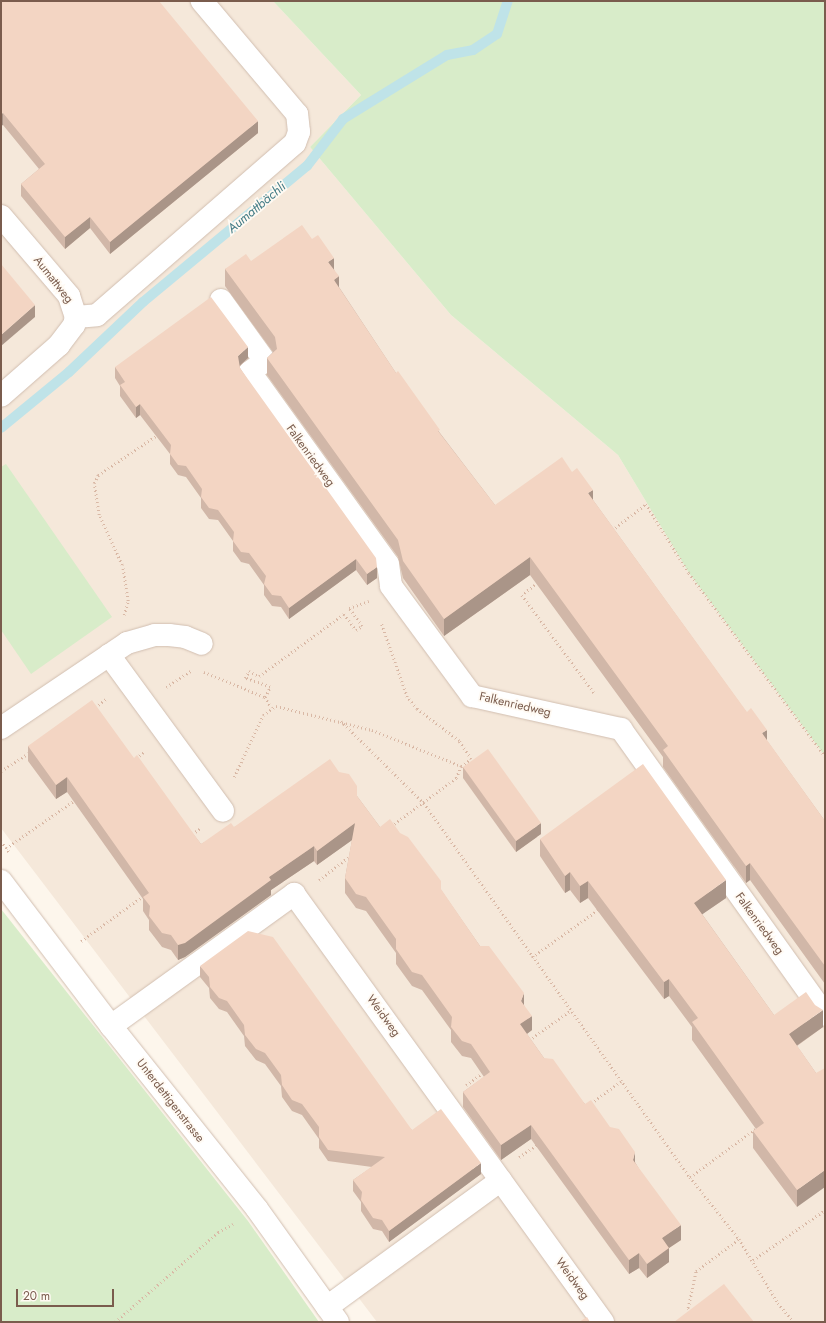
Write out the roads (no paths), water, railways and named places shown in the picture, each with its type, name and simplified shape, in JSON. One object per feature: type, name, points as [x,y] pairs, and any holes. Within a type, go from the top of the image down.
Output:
[{"type":"street","points":[[76,317],[97,315],[295,143],[299,132],[297,114],[202,1]]},
{"type":"street","name":"Aumattweg","points":[[1,216],[69,296],[76,317],[74,325],[59,346],[1,396]]},
{"type":"street","name":"Falkenriedweg","points":[[221,300],[264,361],[250,372],[388,564],[391,586],[472,696],[621,729],[825,1015]]},
{"type":"street","points":[[1,728],[127,643],[155,635],[185,637],[202,644]]},
{"type":"street","points":[[109,655],[169,735],[223,811]]},
{"type":"street","name":"Unterdettigenstrasse","points":[[1,881],[111,1026],[257,1209],[333,1314]]},
{"type":"street","name":"Weidweg","points":[[111,1026],[294,894],[603,1322]]},
{"type":"street","points":[[333,1314],[499,1178]]},
{"type":"waterway","name":"Aumattbächli","points":[[1,428],[69,372],[143,302],[307,166],[343,119],[447,55],[473,50],[497,34],[508,1]]}]
